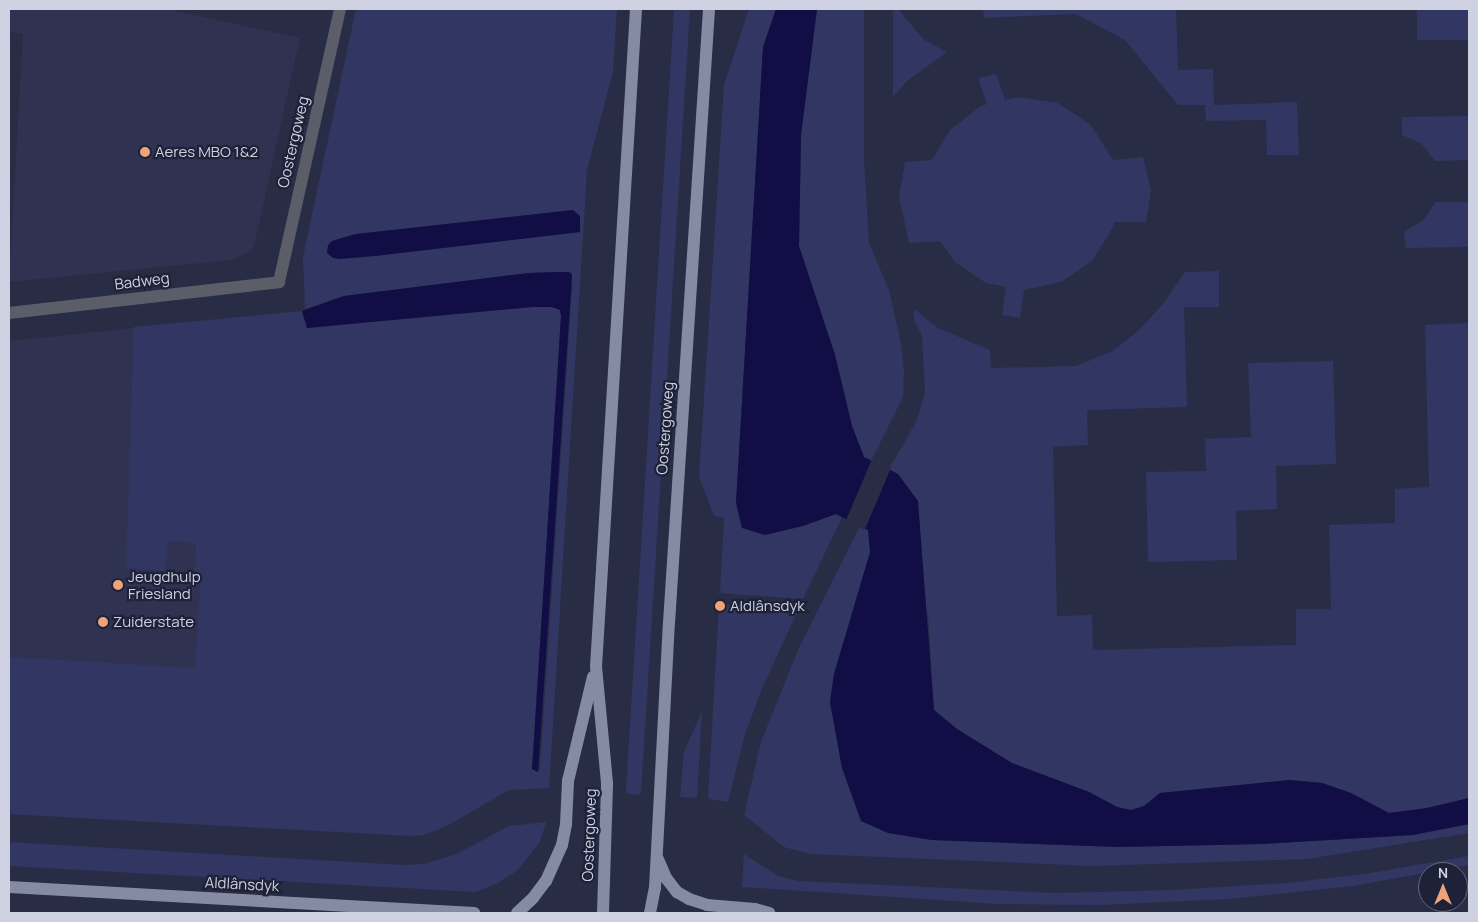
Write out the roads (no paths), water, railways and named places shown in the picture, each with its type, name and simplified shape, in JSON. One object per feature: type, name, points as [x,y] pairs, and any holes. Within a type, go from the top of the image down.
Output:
[{"type":"main road","name":"Oostergoweg","points":[[603,913],[607,783],[596,667],[636,9]]},
{"type":"main road","points":[[708,15],[714,9]]},
{"type":"main road","name":"Oostergoweg","points":[[650,913],[655,888],[708,15]]},
{"type":"main road","name":"Oostergoweg","points":[[517,913],[546,882],[562,845],[566,824],[568,780],[596,667]]},
{"type":"main road","name":"Oostergoweg","points":[[657,849],[658,862],[666,878],[677,892],[689,900],[720,907],[755,909],[769,913]]},
{"type":"main road","name":"Aldlânsdyk","points":[[9,888],[474,913]]},
{"type":"street","name":"Oostergoweg","points":[[279,282],[340,9]]},
{"type":"street","name":"Badweg","points":[[9,312],[279,282]]},
{"type":"place","name":"Aeres MBO 1&2","points":[[145,152]]},
{"type":"place","name":"Jeugdhulp Friesland","points":[[118,585]]},
{"type":"place","name":"Aldlânsdyk","points":[[720,606]]},
{"type":"place","name":"Zuiderstate","points":[[103,622]]}]
